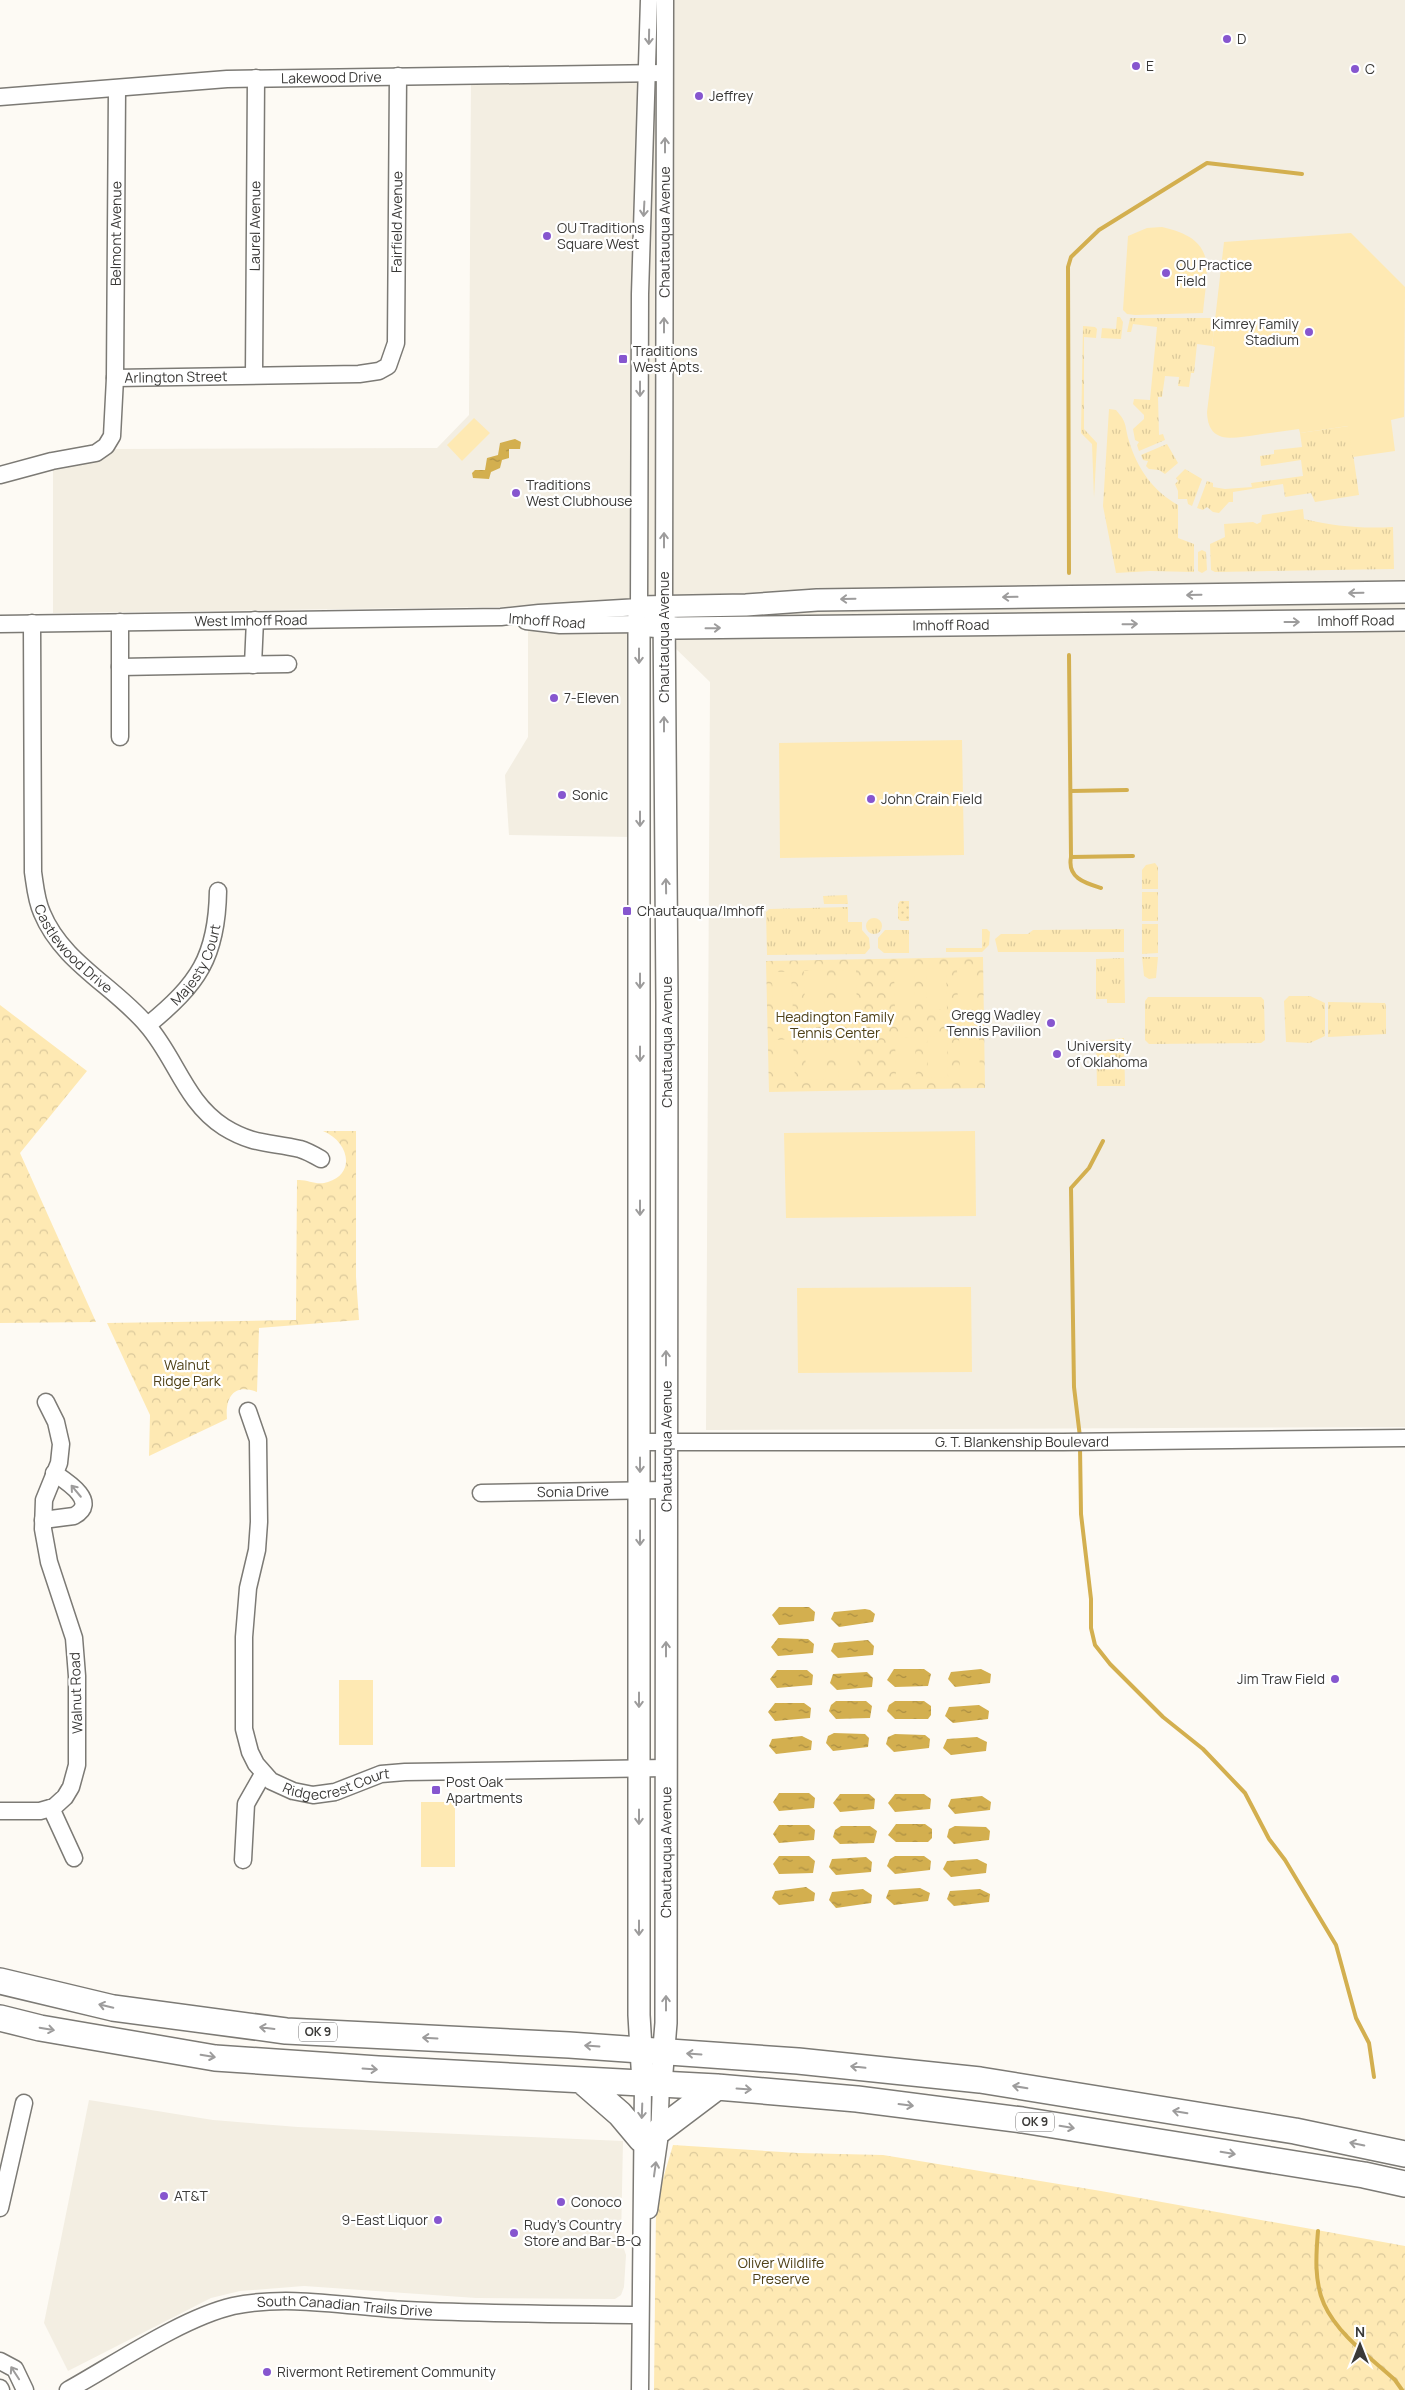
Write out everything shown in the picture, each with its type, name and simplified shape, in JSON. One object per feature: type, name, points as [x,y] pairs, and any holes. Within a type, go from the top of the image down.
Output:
[{"type":"highway","name":"OK 9","points":[[0,1980],[113,2008],[286,2031],[652,2050],[798,2061],[980,2080],[1295,2131],[1405,2154]]},
{"type":"highway","name":"OK 9","points":[[0,2018],[40,2028],[215,2058],[717,2087],[857,2099],[1022,2120],[1364,2175],[1405,2184]]},
{"type":"highway","points":[[581,2080],[620,2114],[650,2135],[717,2087]]},
{"type":"main road","name":"Imhoff Road","points":[[639,616],[664,606],[746,605],[816,600],[1405,592]]},
{"type":"main road","name":"Chautauqua Avenue","points":[[652,2050],[666,2023],[667,1005],[664,606]]},
{"type":"main road","name":"Imhoff Road","points":[[639,616],[664,627],[1405,620]]},
{"type":"main road","name":"Chautauqua Avenue","points":[[639,616],[639,1768],[652,2083]]},
{"type":"street","name":"Chautauqua Avenue","points":[[639,616],[641,286],[650,0]]},
{"type":"street","name":"Chautauqua Avenue","points":[[664,0],[664,606]]},
{"type":"street","name":"Lakewood Drive","points":[[0,97],[256,78],[664,73]]},
{"type":"street","name":"Fairfield Avenue","points":[[388,366],[396,343],[398,76]]},
{"type":"street","name":"Laurel Avenue","points":[[254,375],[256,78]]},
{"type":"street","name":"Belmont Avenue","points":[[115,378],[117,89]]},
{"type":"street","name":"Arlington Street","points":[[0,475],[64,458],[96,453],[106,446],[114,430],[115,378],[359,374],[379,371],[388,366]]},
{"type":"street","name":"Imhoff Road","points":[[501,618],[539,613],[639,616]]},
{"type":"street","name":"West Imhoff Road","points":[[0,624],[501,618]]},
{"type":"street","points":[[252,665],[255,620]]},
{"type":"street","points":[[120,622],[120,737]]},
{"type":"street","name":"Castlewood Drive","points":[[32,623],[32,853],[37,898],[44,918],[62,947],[148,1025],[188,1092],[206,1113],[238,1135],[271,1145],[300,1149],[321,1158]]},
{"type":"street","points":[[120,667],[288,664]]},
{"type":"street","name":"Majesty Court","points":[[148,1025],[182,994],[204,966],[215,934],[218,891]]},
{"type":"street","name":"Walnut Road","points":[[46,1402],[56,1422],[61,1439],[60,1455],[44,1500],[43,1520],[49,1562],[74,1638],[77,1676],[77,1757],[75,1777],[65,1797],[59,1804],[51,1808]]},
{"type":"street","name":"Ridgecrest Court","points":[[248,1411],[258,1440],[258,1528],[257,1550],[245,1610],[244,1729],[250,1752],[264,1774],[271,1781],[293,1791],[313,1795],[335,1792],[381,1774],[405,1772],[666,1768]]},
{"type":"street","name":"G. T. Blankenship Boulevard","points":[[640,1442],[1063,1442],[1405,1438]]},
{"type":"street","points":[[43,1520],[74,1516],[83,1506],[83,1500],[78,1490],[54,1473]]},
{"type":"street","name":"Sonia Drive","points":[[481,1493],[666,1490]]},
{"type":"street","points":[[243,1860],[246,1804],[264,1774]]},
{"type":"street","points":[[0,1811],[40,1811],[51,1808],[74,1858]]},
{"type":"street","points":[[640,2390],[640,2269],[652,2083]]},
{"type":"street","points":[[0,2208],[6,2151],[24,2103]]},
{"type":"street","name":"South Canadian Trails Drive","points":[[68,2390],[182,2327],[231,2307],[248,2304],[309,2303],[484,2314],[640,2315]]},
{"type":"street","points":[[0,2361],[14,2369],[25,2390]]},
{"type":"shaded area","name":"University of Oklahoma","points":[[667,0],[1405,0],[1405,1427],[706,1430],[710,682],[631,605],[53,613],[53,469],[113,449],[437,448],[469,415],[471,79],[667,80]]},
{"type":"shaded area","points":[[528,628],[631,630],[631,837],[509,835],[505,775],[528,737]]},
{"type":"shaded area","points":[[89,2100],[213,2120],[298,2127],[623,2141],[621,2240],[626,2255],[624,2287],[621,2295],[615,2299],[476,2298],[304,2286],[240,2291],[211,2298],[68,2371],[44,2323]]},
{"type":"green space","name":"OU Practice Field","points":[[1162,227],[1193,239],[1201,248],[1207,269],[1203,313],[1135,315],[1127,314],[1123,310],[1128,236],[1147,228]]},
{"type":"green space","name":"Kimrey Family Stadium","points":[[1351,233],[1405,287],[1404,417],[1391,420],[1395,451],[1353,457],[1348,426],[1300,433],[1299,429],[1231,438],[1217,435],[1208,423],[1207,412],[1215,347],[1212,346],[1224,242]]},
{"type":"green space","points":[[1117,317],[1120,317],[1123,322],[1121,339],[1101,338],[1102,328],[1116,329]]},
{"type":"green space","points":[[1130,318],[1215,318],[1212,346],[1197,344],[1194,373],[1191,373],[1189,387],[1178,386],[1179,377],[1165,376],[1162,397],[1158,397],[1159,435],[1163,434],[1165,440],[1139,451],[1137,445],[1139,442],[1135,440],[1133,429],[1144,419],[1144,415],[1133,404],[1134,399],[1150,400],[1157,327],[1133,324],[1131,332],[1127,332]]},
{"type":"green space","points":[[1083,326],[1095,327],[1097,329],[1096,338],[1084,337],[1084,429],[1097,443],[1094,498],[1092,444],[1081,433]]},
{"type":"green space","points":[[1109,409],[1116,410],[1122,418],[1132,451],[1147,478],[1161,493],[1178,505],[1178,538],[1194,544],[1194,572],[1150,571],[1116,573],[1103,506]]},
{"type":"green space","points":[[474,418],[490,433],[462,461],[447,445]]},
{"type":"green space","points":[[1349,426],[1359,495],[1315,502],[1311,493],[1285,497],[1283,484],[1233,492],[1233,502],[1229,502],[1219,513],[1213,512],[1207,507],[1203,510],[1197,508],[1207,481],[1213,483],[1213,487],[1225,489],[1252,487],[1251,483],[1303,476],[1301,460],[1261,466],[1260,456],[1274,454],[1274,450],[1302,447],[1300,433]]},
{"type":"green space","points":[[1167,444],[1178,463],[1165,474],[1159,470],[1149,469],[1146,466],[1148,461],[1143,460],[1141,455]]},
{"type":"green space","points":[[1185,469],[1202,479],[1192,506],[1188,504],[1187,499],[1178,499],[1178,491],[1175,484],[1178,481],[1176,478]]},
{"type":"green space","points":[[1303,509],[1304,519],[1359,527],[1393,527],[1394,569],[1215,572],[1211,570],[1210,544],[1225,537],[1224,524],[1253,522],[1257,524],[1261,522],[1262,515]]},
{"type":"green space","points":[[1202,550],[1206,552],[1207,570],[1202,573],[1198,571],[1198,552]]},
{"type":"green space","name":"John Crain Field","points":[[962,740],[964,855],[780,858],[779,743]]},
{"type":"green space","points":[[1155,863],[1158,867],[1158,889],[1142,889],[1142,870],[1146,865]]},
{"type":"green space","points":[[1142,892],[1158,892],[1158,921],[1142,921]]},
{"type":"green space","points":[[847,895],[848,904],[824,904],[823,896]]},
{"type":"green space","points":[[900,901],[909,901],[909,921],[898,919],[898,904]]},
{"type":"green space","points":[[848,907],[848,922],[862,922],[862,930],[869,938],[870,948],[865,954],[767,955],[766,912],[769,909]]},
{"type":"green space","points":[[874,918],[880,920],[882,926],[880,932],[874,934],[868,932],[866,926],[868,920]]},
{"type":"green space","points":[[1142,924],[1158,924],[1158,953],[1142,954]]},
{"type":"green space","points":[[982,929],[987,929],[990,932],[989,945],[982,952],[946,952],[946,948],[982,948]]},
{"type":"green space","points":[[1124,929],[1124,952],[998,952],[995,939],[1001,934],[1028,934],[1033,930]]},
{"type":"green space","points":[[885,930],[909,930],[909,953],[884,953],[878,948],[878,938]]},
{"type":"green space","name":"Headington Family Tennis Center","points":[[983,957],[985,1088],[769,1092],[766,961]]},
{"type":"green space","points":[[1142,957],[1158,957],[1156,978],[1149,979],[1144,976]]},
{"type":"green space","points":[[1124,958],[1125,1003],[1107,1003],[1107,999],[1096,999],[1096,959]]},
{"type":"green space","points":[[946,968],[947,1009],[927,1010],[926,969]]},
{"type":"green space","points":[[976,968],[978,1009],[958,1010],[957,969]]},
{"type":"green space","points":[[914,969],[915,1010],[895,1011],[894,970]]},
{"type":"green space","points":[[824,970],[825,1011],[805,1012],[804,971]]},
{"type":"green space","points":[[856,970],[857,1011],[837,1012],[836,971]]},
{"type":"green space","points":[[772,972],[791,972],[793,1012],[773,1013]]},
{"type":"green space","points":[[1289,996],[1310,996],[1325,1003],[1325,1036],[1310,1043],[1286,1042],[1284,1001]]},
{"type":"green space","points":[[1148,997],[1261,997],[1264,1000],[1265,1040],[1261,1043],[1149,1044],[1145,1040],[1145,1001]]},
{"type":"green space","points":[[1328,1002],[1385,1003],[1386,1034],[1328,1037]]},
{"type":"green space","points":[[0,1005],[87,1071],[20,1153],[96,1322],[0,1323]]},
{"type":"green space","points":[[947,1036],[948,1077],[928,1078],[927,1037]]},
{"type":"green space","points":[[959,1036],[979,1036],[980,1077],[960,1077]]},
{"type":"green space","points":[[915,1037],[916,1078],[896,1079],[895,1038]]},
{"type":"green space","points":[[825,1038],[826,1079],[806,1080],[805,1039]]},
{"type":"green space","points":[[857,1038],[858,1079],[839,1080],[837,1039]]},
{"type":"green space","points":[[1124,1038],[1125,1086],[1097,1086],[1096,1041]]},
{"type":"green space","points":[[793,1039],[795,1080],[775,1081],[774,1040]]},
{"type":"green space","name":"Walnut Ridge Park","points":[[323,1131],[356,1131],[356,1277],[359,1320],[259,1328],[257,1392],[242,1389],[237,1391],[230,1398],[227,1419],[149,1456],[150,1415],[107,1323],[296,1320],[297,1180],[320,1183],[328,1182],[337,1178],[343,1172],[346,1165],[343,1149],[332,1136]]},
{"type":"green space","points":[[975,1131],[976,1216],[786,1218],[784,1133]]},
{"type":"green space","points":[[971,1287],[972,1372],[798,1373],[797,1288]]},
{"type":"green space","points":[[339,1680],[373,1680],[373,1745],[339,1745]]},
{"type":"green space","points":[[421,1802],[455,1802],[455,1867],[421,1867]]},
{"type":"green space","name":"Oliver Wildlife Preserve","points":[[673,2145],[798,2153],[883,2155],[1101,2191],[1405,2246],[1405,2390],[654,2390],[656,2209]]},
{"type":"water","points":[[515,439],[521,442],[520,449],[509,449],[509,458],[502,460],[500,468],[491,472],[489,479],[473,478],[472,473],[475,470],[485,470],[487,458],[498,455],[500,443]]},
{"type":"water","points":[[779,1607],[809,1607],[815,1612],[814,1621],[779,1625],[772,1615]]},
{"type":"water","points":[[865,1609],[875,1614],[873,1622],[839,1627],[831,1619],[834,1612]]},
{"type":"water","points":[[778,1638],[808,1639],[814,1644],[813,1653],[778,1656],[771,1647]]},
{"type":"water","points":[[868,1640],[874,1646],[873,1655],[838,1658],[831,1651],[834,1643]]},
{"type":"water","points":[[894,1669],[924,1669],[931,1674],[928,1686],[895,1687],[887,1680]]},
{"type":"water","points":[[981,1669],[991,1674],[990,1683],[955,1687],[948,1679],[951,1672]]},
{"type":"water","points":[[777,1670],[807,1670],[813,1675],[812,1685],[777,1688],[770,1679]]},
{"type":"water","points":[[867,1672],[873,1678],[872,1687],[837,1690],[830,1683],[833,1674]]},
{"type":"water","points":[[836,1701],[866,1701],[872,1706],[870,1718],[836,1719],[829,1711],[831,1705]]},
{"type":"water","points":[[895,1701],[924,1701],[931,1706],[931,1715],[928,1719],[895,1719],[887,1711],[889,1705]]},
{"type":"water","points":[[775,1703],[804,1703],[811,1708],[810,1718],[775,1721],[768,1712]]},
{"type":"water","points":[[979,1705],[989,1711],[988,1719],[953,1723],[945,1716],[949,1707]]},
{"type":"water","points":[[834,1733],[865,1734],[869,1738],[868,1747],[833,1751],[826,1743],[828,1736]]},
{"type":"water","points":[[895,1734],[925,1735],[930,1739],[929,1748],[894,1752],[886,1744],[888,1737]]},
{"type":"water","points":[[802,1736],[812,1741],[811,1750],[776,1754],[769,1746],[772,1739]]},
{"type":"water","points":[[977,1737],[987,1742],[986,1751],[951,1755],[943,1748],[947,1739]]},
{"type":"water","points":[[779,1793],[809,1793],[815,1798],[814,1808],[779,1811],[773,1802]]},
{"type":"water","points":[[840,1794],[869,1794],[875,1799],[874,1809],[840,1812],[833,1803]]},
{"type":"water","points":[[895,1794],[924,1794],[931,1799],[930,1809],[895,1812],[888,1803]]},
{"type":"water","points":[[982,1796],[991,1802],[990,1810],[955,1814],[948,1806],[951,1799]]},
{"type":"water","points":[[896,1824],[925,1824],[932,1829],[932,1838],[928,1842],[896,1842],[888,1835]]},
{"type":"water","points":[[779,1825],[809,1825],[815,1830],[814,1840],[779,1843],[773,1834]]},
{"type":"water","points":[[841,1826],[870,1826],[877,1831],[874,1843],[840,1844],[833,1837],[835,1830]]},
{"type":"water","points":[[955,1826],[986,1827],[990,1831],[989,1840],[954,1844],[947,1837],[949,1829]]},
{"type":"water","points":[[779,1856],[809,1856],[815,1861],[813,1873],[779,1874],[773,1864]]},
{"type":"water","points":[[895,1856],[924,1856],[931,1861],[930,1870],[895,1874],[887,1866],[890,1859]]},
{"type":"water","points":[[866,1857],[872,1862],[871,1872],[836,1875],[829,1867],[832,1859]]},
{"type":"water","points":[[977,1859],[987,1864],[986,1873],[951,1877],[943,1869],[947,1861]]},
{"type":"water","points":[[806,1887],[815,1893],[814,1901],[779,1905],[772,1898],[775,1891]]},
{"type":"water","points":[[920,1888],[930,1893],[928,1901],[894,1905],[886,1898],[889,1890]]},
{"type":"water","points":[[863,1889],[872,1895],[871,1903],[836,1908],[829,1900],[832,1892]]},
{"type":"water","points":[[980,1889],[990,1894],[989,1902],[954,1906],[947,1899],[950,1891]]},
{"type":"waterway","points":[[1069,573],[1068,267],[1071,257],[1099,230],[1207,163],[1302,174]]},
{"type":"waterway","points":[[1069,655],[1070,864],[1075,875],[1083,882],[1101,888]]},
{"type":"waterway","points":[[1071,791],[1127,790]]},
{"type":"waterway","points":[[1071,857],[1133,856]]},
{"type":"waterway","points":[[1080,1437],[1074,1387],[1071,1188],[1089,1168],[1103,1141]]},
{"type":"waterway","points":[[1080,1447],[1081,1514],[1091,1599],[1091,1628],[1095,1645],[1110,1664],[1163,1717],[1203,1749],[1245,1793],[1269,1839],[1285,1860],[1336,1945],[1356,2018],[1369,2043],[1374,2077]]},
{"type":"waterway","points":[[1318,2231],[1317,2277],[1324,2304],[1346,2336],[1395,2380],[1402,2390]]},
{"type":"place","name":"D","points":[[1227,39]]},
{"type":"place","name":"E","points":[[1136,66]]},
{"type":"place","name":"C","points":[[1355,69]]},
{"type":"place","name":"Jeffrey","points":[[699,96]]},
{"type":"place","name":"OU Traditions Square West","points":[[547,236]]},
{"type":"place","name":"OU Practice Field","points":[[1166,273]]},
{"type":"place","name":"Kimrey Family Stadium","points":[[1309,332]]},
{"type":"place","name":"Traditions West Apts.","points":[[623,359]]},
{"type":"place","name":"Traditions West Clubhouse","points":[[516,493]]},
{"type":"place","name":"7-Eleven","points":[[554,698]]},
{"type":"place","name":"Sonic","points":[[562,795]]},
{"type":"place","name":"John Crain Field","points":[[871,799]]},
{"type":"place","name":"Chautauqua/Imhoff","points":[[627,911]]},
{"type":"place","name":"Gregg Wadley Tennis Pavilion","points":[[1051,1023]]},
{"type":"place","name":"University of Oklahoma","points":[[1057,1054]]},
{"type":"place","name":"Jim Traw Field","points":[[1335,1679]]},
{"type":"place","name":"Post Oak Apartments","points":[[436,1790]]},
{"type":"place","name":"AT&T","points":[[164,2196]]},
{"type":"place","name":"Conoco","points":[[561,2202]]},
{"type":"place","name":"9-East Liquor","points":[[438,2220]]},
{"type":"place","name":"Rudy's Country Store and Bar-B-Q","points":[[514,2233]]},
{"type":"place","name":"Rivermont Retirement Community","points":[[267,2372]]}]
